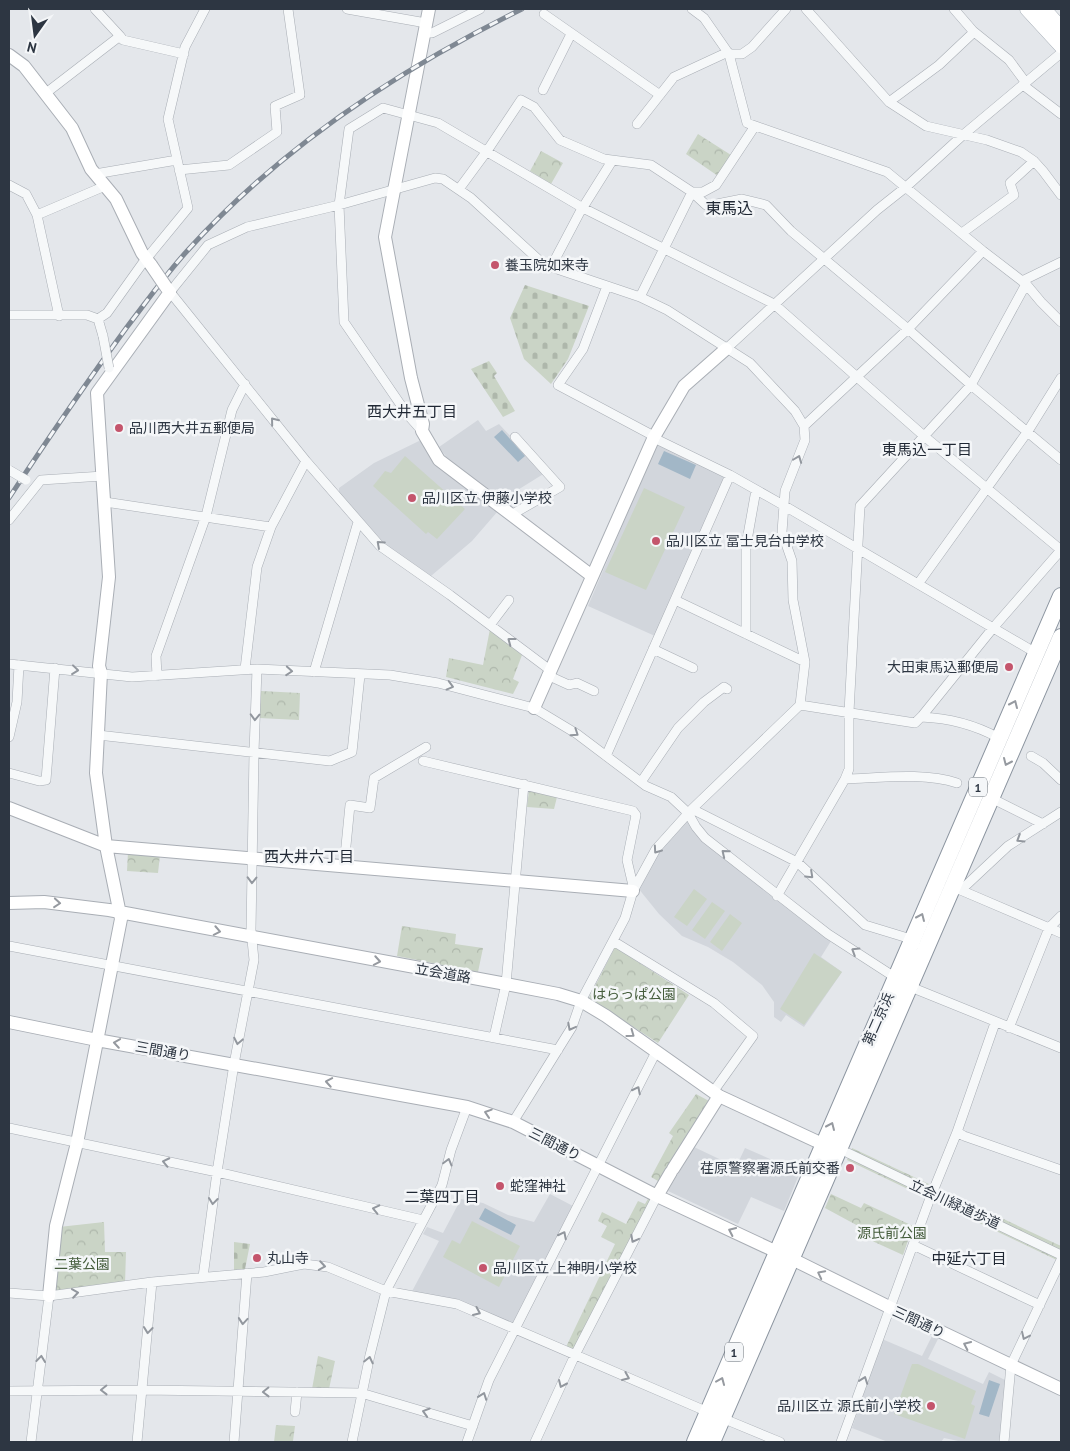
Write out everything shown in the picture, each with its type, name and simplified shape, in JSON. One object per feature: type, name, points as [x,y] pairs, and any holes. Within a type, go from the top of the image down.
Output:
[{"type":"highway","name":"第二京浜","points":[[695,1442],[715,1415],[843,1152],[903,982],[911,939],[1061,596]]},
{"type":"highway","name":"第二京浜","points":[[712,1442],[715,1415],[776,1252],[823,1145],[903,982],[957,888],[991,798],[1061,638]]},
{"type":"main road","points":[[1027,9],[1061,46]]},
{"type":"main road","points":[[1044,9],[1061,28]]},
{"type":"street","points":[[95,9],[123,40],[184,54]]},
{"type":"street","points":[[98,319],[107,313],[149,262],[188,208],[168,119],[185,47],[205,9]]},
{"type":"street","points":[[95,174],[178,165],[229,165],[277,132],[275,106],[300,95],[288,9]]},
{"type":"street","points":[[347,9],[425,28],[432,33],[480,9]]},
{"type":"street","points":[[422,431],[423,424],[411,378],[385,237],[429,9]]},
{"type":"street","points":[[692,9],[704,18],[728,53],[747,123],[887,172],[1024,282],[1061,322]]},
{"type":"street","points":[[637,124],[674,78],[728,53],[742,54],[752,47],[786,9]]},
{"type":"street","points":[[806,9],[889,102],[926,126],[1011,148],[1034,161],[1061,195]]},
{"type":"street","points":[[954,9],[974,32],[1009,60],[1025,84],[1061,114]]},
{"type":"street","points":[[544,14],[660,95]]},
{"type":"street","points":[[889,102],[939,65],[974,32]]},
{"type":"street","points":[[543,90],[572,34]]},
{"type":"street","points":[[46,93],[120,36]]},
{"type":"street","points":[[534,708],[654,437],[684,386],[876,210],[906,187],[963,135],[1061,53]]},
{"type":"street","points":[[9,55],[24,66],[72,128],[91,169],[116,200],[149,262],[168,290],[306,462],[380,546],[490,625],[549,673],[569,685],[577,683],[594,691]]},
{"type":"street","points":[[459,190],[521,100],[534,107],[560,140],[604,159],[651,165],[692,192],[706,204],[712,205],[742,199],[766,205],[791,231],[1061,460]]},
{"type":"street","points":[[592,576],[439,460],[422,431],[407,414],[344,322],[339,205],[349,129],[383,108],[438,123],[582,208],[774,304],[924,436],[1061,550],[915,722],[800,705]]},
{"type":"street","points":[[692,192],[704,192],[716,185],[755,126]]},
{"type":"street","points":[[551,267],[582,208],[612,160]]},
{"type":"street","points":[[962,233],[1014,195],[1010,183],[1034,161]]},
{"type":"street","points":[[31,1442],[56,1226],[77,1143],[120,919],[106,846],[96,773],[101,673],[99,666],[109,577],[97,393],[110,371],[168,290],[208,245],[246,227],[339,205],[435,178],[443,179],[471,198],[540,261],[551,267],[640,297],[667,310],[726,349],[750,362],[795,412],[804,426],[805,440],[785,491],[782,532],[792,561],[793,600],[805,662],[800,705],[690,811],[656,849],[633,891],[625,918],[581,1001],[574,1023],[513,1122]]},
{"type":"street","points":[[9,185],[26,194],[37,215],[58,316]]},
{"type":"street","points":[[37,215],[105,186]]},
{"type":"street","points":[[640,297],[692,192]]},
{"type":"street","points":[[804,426],[908,329],[984,251]]},
{"type":"street","points":[[778,896],[845,780],[849,769],[848,712],[860,506],[971,385],[1024,282],[1061,262]]},
{"type":"street","points":[[607,286],[583,349],[558,385],[783,505],[1036,653]]},
{"type":"street","points":[[9,315],[87,315],[98,319]]},
{"type":"street","points":[[98,319],[110,371]]},
{"type":"street","points":[[918,584],[1028,431],[1061,378]]},
{"type":"street","points":[[157,676],[156,656],[206,516],[232,410],[244,384]]},
{"type":"street","points":[[511,515],[560,487],[515,436]]},
{"type":"street","points":[[245,670],[257,567],[271,527],[306,462]]},
{"type":"street","points":[[9,470],[31,483]]},
{"type":"street","points":[[9,520],[31,483],[41,480],[103,476]]},
{"type":"street","points":[[606,756],[730,476]]},
{"type":"street","points":[[746,634],[746,546],[756,490]]},
{"type":"street","points":[[105,502],[271,527]]},
{"type":"street","points":[[314,672],[358,522]]},
{"type":"street","points":[[490,625],[509,600]]},
{"type":"street","points":[[675,600],[805,662]]},
{"type":"street","points":[[654,649],[692,668]]},
{"type":"street","points":[[9,664],[132,677],[257,668],[390,676],[438,683],[534,708],[577,734],[641,782],[671,797],[690,811],[797,862],[865,925],[911,939]]},
{"type":"street","points":[[9,737],[17,702],[19,665]]},
{"type":"street","points":[[9,773],[39,781],[46,780],[55,668]]},
{"type":"street","points":[[203,1277],[234,1064],[254,960],[251,937],[257,668]]},
{"type":"street","points":[[98,735],[330,761],[352,752],[360,675]]},
{"type":"street","points":[[641,782],[678,728],[704,702],[724,687],[727,689]]},
{"type":"street","points":[[921,717],[965,723],[999,738]]},
{"type":"street","points":[[344,866],[350,805],[370,808],[374,778],[426,747]]},
{"type":"street","points":[[1031,756],[1043,763],[1061,780]]},
{"type":"street","points":[[424,761],[633,811],[636,815],[627,860],[633,891]]},
{"type":"street","points":[[845,780],[922,777],[949,780],[957,783]]},
{"type":"street","points":[[494,1037],[506,984],[524,784]]},
{"type":"street","points":[[991,798],[1043,824]]},
{"type":"street","points":[[9,808],[106,846],[633,891]]},
{"type":"street","points":[[690,811],[696,827],[705,838],[828,934],[903,982],[995,1023],[1060,1044]]},
{"type":"street","points":[[1061,812],[1008,846],[957,888],[1061,933]]},
{"type":"street","name":"立会道路","points":[[9,903],[44,902],[81,905],[558,994],[581,1001],[606,1016],[716,1094],[823,1145],[843,1152]]},
{"type":"street","points":[[1009,1028],[1049,928],[1061,916]]},
{"type":"street","points":[[535,1442],[575,1355],[657,1196],[716,1094],[753,1036],[714,1003],[613,941]]},
{"type":"street","points":[[9,946],[558,1050]]},
{"type":"street","name":"三間通り","points":[[9,1022],[97,1040],[467,1107],[513,1122],[657,1196],[1061,1389]]},
{"type":"street","points":[[841,1442],[932,1193],[957,1132],[995,1023]]},
{"type":"street","points":[[467,1442],[489,1380],[656,1052]]},
{"type":"street","points":[[352,1442],[386,1291],[442,1185],[451,1150],[467,1107]]},
{"type":"street","points":[[9,1128],[217,1172],[423,1220]]},
{"type":"street","points":[[957,1132],[1061,1170]]},
{"type":"street","name":"立会川緑道歩道","points":[[843,1152],[1061,1254]]},
{"type":"street","points":[[913,1244],[1040,1305]]},
{"type":"street","points":[[1004,1442],[1011,1365],[1061,1260]]},
{"type":"street","points":[[9,1293],[49,1296],[152,1282],[264,1272],[304,1264],[328,1266],[386,1291],[457,1304],[780,1442]]},
{"type":"street","points":[[234,1442],[247,1273]]},
{"type":"street","points":[[137,1442],[152,1282]]},
{"type":"street","points":[[9,1391],[362,1392],[473,1426]]},
{"type":"street","points":[[295,1412],[297,1392]]},
{"type":"shaded area","name":"品川区立 伊藤小学校","points":[[478,420],[486,431],[499,424],[545,473],[503,499],[498,496],[492,505],[498,511],[472,541],[431,576],[385,544],[339,493],[339,488],[374,463],[421,440],[489,503],[495,494],[447,458],[439,447]]},
{"type":"shaded area","name":"品川区立 冨士見台中学校","points":[[658,442],[725,477],[655,636],[588,606]]},
{"type":"shaded area","points":[[687,817],[831,941],[821,957],[842,972],[804,1027],[786,1015],[781,1022],[774,1017],[774,1002],[762,985],[733,962],[708,947],[682,936],[659,914],[638,888],[659,852]]},
{"type":"shaded area","points":[[694,1147],[736,1167],[745,1148],[800,1172],[784,1211],[751,1197],[738,1224],[668,1191]]},
{"type":"shaded area","name":"品川区立 上神明小学校","points":[[550,1194],[573,1206],[513,1326],[456,1303],[410,1295],[439,1241],[423,1234],[427,1227],[443,1233],[461,1199],[483,1203],[508,1215],[534,1222]]},
{"type":"shaded area","name":"品川区立 源氏前小学校","points":[[934,1332],[940,1335],[928,1359],[983,1384],[989,1372],[1005,1380],[1000,1442],[963,1442],[944,1438],[941,1442],[888,1442],[852,1428],[882,1339],[922,1356]]},
{"type":"green space","points":[[698,134],[731,155],[718,176],[686,154]]},
{"type":"green space","points":[[541,151],[563,163],[551,184],[530,171]]},
{"type":"green space","points":[[525,285],[589,306],[568,359],[551,384],[524,359],[510,318]]},
{"type":"green space","points":[[489,361],[497,373],[494,376],[515,411],[503,417],[471,369]]},
{"type":"green space","points":[[405,456],[465,509],[437,539],[428,532],[426,534],[373,486],[385,471],[391,473]]},
{"type":"green space","points":[[644,488],[685,507],[646,590],[605,572]]},
{"type":"green space","points":[[490,629],[522,655],[513,679],[519,682],[513,694],[446,677],[449,658],[483,665]]},
{"type":"green space","points":[[261,691],[300,693],[299,720],[259,718]]},
{"type":"green space","points":[[529,790],[557,797],[554,809],[527,807]]},
{"type":"green space","points":[[128,852],[160,855],[158,873],[127,871]]},
{"type":"green space","points":[[694,889],[707,899],[687,926],[674,917]]},
{"type":"green space","points":[[712,902],[725,911],[705,939],[692,930]]},
{"type":"green space","points":[[730,914],[742,923],[722,951],[710,942]]},
{"type":"green space","points":[[402,926],[456,934],[455,944],[483,948],[478,972],[397,956]]},
{"type":"green space","name":"はらっぱ公園","points":[[615,947],[689,995],[658,1043],[589,998]]},
{"type":"green space","points":[[814,953],[842,972],[804,1025],[780,1009]]},
{"type":"green space","points":[[696,1094],[709,1101],[647,1206],[573,1350],[566,1347],[615,1244],[601,1237],[607,1226],[598,1221],[602,1212],[626,1224],[638,1201],[645,1204],[658,1181],[651,1177],[673,1136],[669,1133]]},
{"type":"green space","points":[[852,1148],[1061,1246],[1061,1262],[847,1160]]},
{"type":"green space","points":[[831,1194],[861,1208],[864,1203],[913,1226],[903,1255],[870,1240],[873,1234],[825,1208]]},
{"type":"green space","name":"源氏前公園","points":[[885,1214],[908,1225],[896,1251],[873,1240]]},
{"type":"green space","points":[[472,1221],[520,1246],[499,1287],[443,1257],[452,1240],[460,1244]]},
{"type":"green space","name":"二葉公園","points":[[104,1222],[105,1252],[126,1252],[125,1284],[54,1293],[59,1227]]},
{"type":"green space","points":[[234,1242],[250,1244],[245,1269],[234,1270]]},
{"type":"green space","points":[[318,1356],[335,1361],[329,1389],[312,1389]]},
{"type":"green space","points":[[912,1364],[918,1364],[976,1391],[971,1404],[975,1406],[965,1439],[894,1414]]},
{"type":"green space","points":[[276,1425],[295,1426],[293,1441],[308,1442],[274,1442]]},
{"type":"water","points":[[502,430],[525,456],[518,462],[494,437]]},
{"type":"water","points":[[664,451],[696,465],[690,479],[658,464]]},
{"type":"water","points":[[485,1208],[516,1225],[511,1235],[479,1219]]},
{"type":"water","points":[[989,1380],[1000,1384],[989,1417],[979,1414]]},
{"type":"railway","points":[[9,498],[127,327],[180,259],[224,213],[301,145],[343,114],[430,58],[522,9]]},
{"type":"place","name":"養玉院如来寺","points":[[495,265]]},
{"type":"place","name":"品川西大井五郵便局","points":[[119,428]]},
{"type":"place","name":"品川区立 伊藤小学校","points":[[412,498]]},
{"type":"place","name":"品川区立 冨士見台中学校","points":[[656,541]]},
{"type":"place","name":"大田東馬込郵便局","points":[[1009,667]]},
{"type":"place","name":"荏原警察署源氏前交番","points":[[850,1168]]},
{"type":"place","name":"蛇窪神社","points":[[500,1186]]},
{"type":"place","name":"丸山寺","points":[[257,1258]]},
{"type":"place","name":"品川区立 上神明小学校","points":[[483,1268]]},
{"type":"place","name":"品川区立 源氏前小学校","points":[[931,1406]]},
{"type":"district","name":"東馬込","points":[[729,208]]},
{"type":"district","name":"西大井五丁目","points":[[412,411]]},
{"type":"district","name":"東馬込一丁目","points":[[927,449]]},
{"type":"district","name":"西大井六丁目","points":[[309,856]]},
{"type":"district","name":"二葉四丁目","points":[[442,1196]]},
{"type":"district","name":"中延六丁目","points":[[969,1258]]}]
